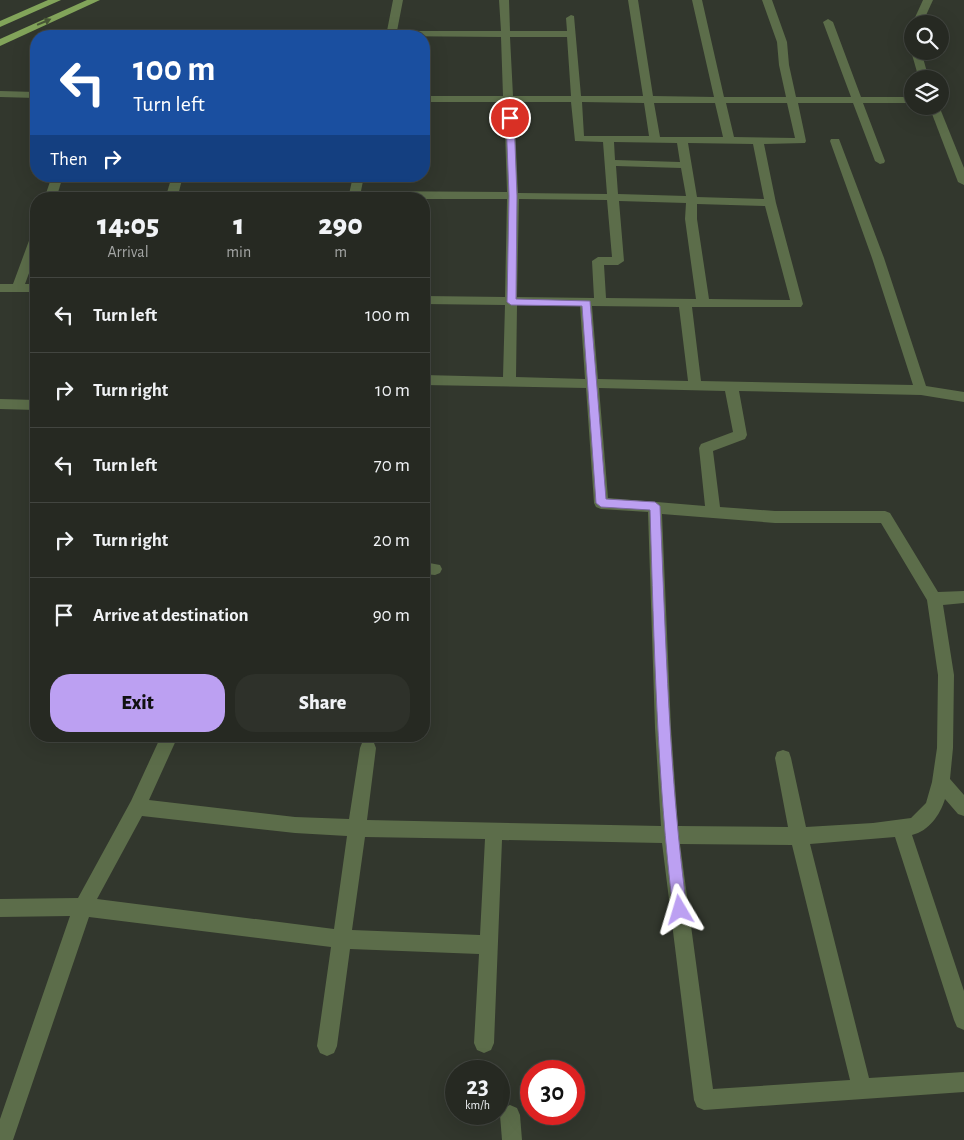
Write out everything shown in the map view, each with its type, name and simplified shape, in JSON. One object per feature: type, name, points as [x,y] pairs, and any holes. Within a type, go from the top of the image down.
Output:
[{"type":"main road","points":[[0,24],[56,0]]},
{"type":"main road","points":[[0,42],[95,0]]},
{"type":"street","points":[[392,30],[398,0]]},
{"type":"street","points":[[504,0],[513,196],[509,382]]},
{"type":"street","points":[[633,0],[655,140]]},
{"type":"street","points":[[697,0],[718,99],[729,140]]},
{"type":"street","points":[[571,18],[579,139],[801,140],[784,65],[782,42],[767,0]]},
{"type":"street","points":[[921,15],[928,0]]},
{"type":"street","points":[[828,22],[880,161]]},
{"type":"street","points":[[430,35],[572,34]]},
{"type":"street","points":[[0,94],[30,95]]},
{"type":"street","points":[[430,99],[904,100]]},
{"type":"street","points":[[938,115],[964,182]]},
{"type":"street","points":[[137,806],[295,825],[357,828],[799,836],[901,829],[915,826],[934,807],[941,782],[945,748],[946,675],[934,599],[885,517],[775,517],[601,503],[592,384],[593,303],[598,261],[618,261],[608,139]]},
{"type":"street","points":[[682,140],[692,200],[691,219],[703,303]]},
{"type":"street","points":[[430,300],[796,304],[770,203],[758,140]]},
{"type":"street","points":[[835,141],[878,258],[921,390]]},
{"type":"street","points":[[610,163],[686,165]]},
{"type":"street","points":[[430,197],[612,197],[770,203]]},
{"type":"street","points":[[18,288],[30,255]]},
{"type":"street","points":[[0,288],[30,288]]},
{"type":"street","points":[[685,303],[695,385]]},
{"type":"street","points":[[430,380],[921,390],[964,396]]},
{"type":"street","points":[[713,512],[706,448],[740,435],[731,386]]},
{"type":"street","points":[[0,404],[30,405]]},
{"type":"street","points":[[655,506],[663,728],[670,835],[704,1100],[964,1082]]},
{"type":"street","points":[[934,599],[964,597]]},
{"type":"street","points":[[3,1140],[83,907],[137,806],[167,742]]},
{"type":"street","points":[[327,1046],[368,748]]},
{"type":"street","points":[[783,758],[799,836],[862,1089]]},
{"type":"street","points":[[941,782],[964,808]]},
{"type":"street","points":[[901,829],[964,1020]]},
{"type":"street","points":[[484,1043],[494,830]]},
{"type":"street","points":[[0,908],[83,907],[342,939],[489,945]]},
{"type":"street","points":[[510,1115],[512,1140]]},
{"type":"route","points":[[510,118],[513,196],[511,302],[586,303],[601,503],[655,506],[663,728],[670,835],[680,910]]}]
